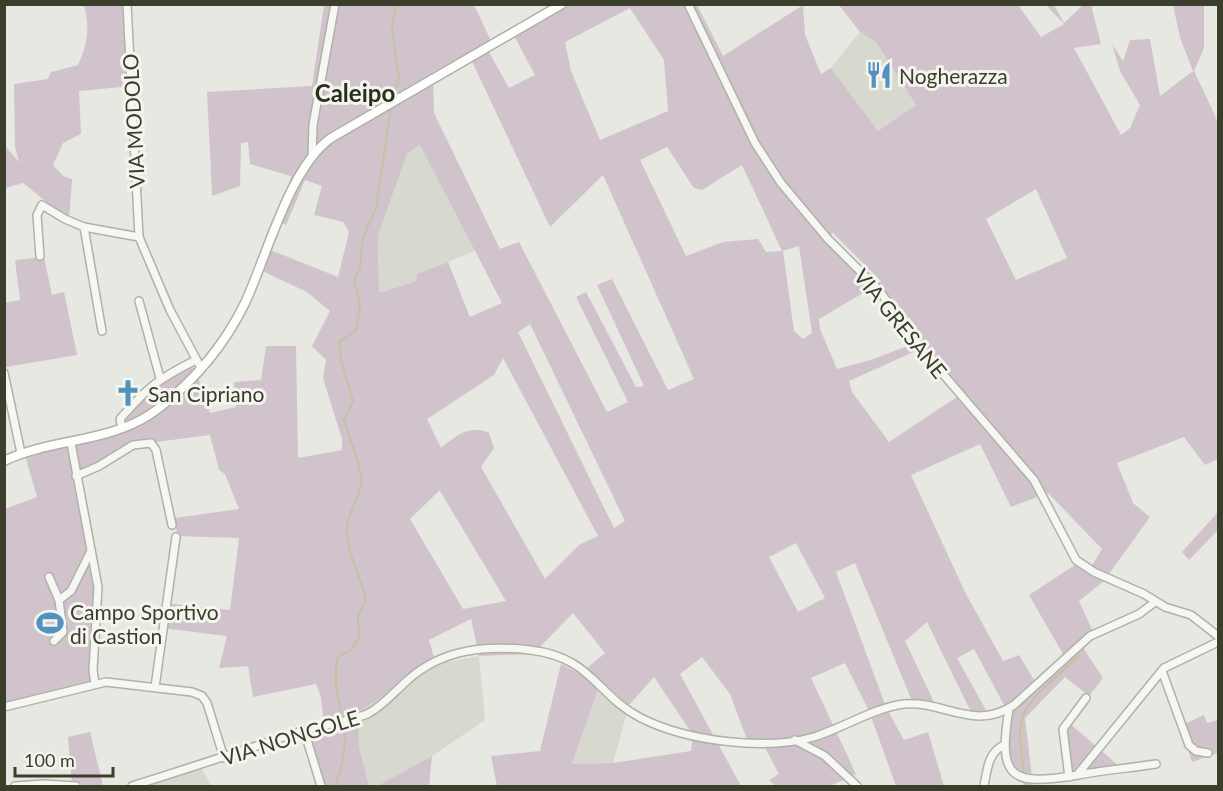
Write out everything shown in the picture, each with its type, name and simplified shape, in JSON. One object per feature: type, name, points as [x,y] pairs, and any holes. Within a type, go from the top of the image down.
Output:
[{"type":"main road","points":[[4,461],[21,453],[71,443],[122,428],[152,414],[237,319],[282,214],[312,156],[331,138],[562,4]]},
{"type":"street","name":"VIA MODOLO","points":[[127,4],[139,237],[157,281],[198,364]]},
{"type":"street","points":[[312,156],[313,125],[335,4]]},
{"type":"street","name":"VIA GRESANE","points":[[688,4],[755,143],[781,183],[827,238],[878,289],[931,360],[1034,480],[1076,560],[1094,572],[1144,594],[1155,602],[1191,615],[1218,636]]},
{"type":"street","points":[[40,256],[37,215],[40,206],[84,227],[139,237]]},
{"type":"street","points":[[84,227],[102,330]]},
{"type":"street","points":[[139,301],[160,378]]},
{"type":"street","points":[[122,428],[120,418],[147,388],[160,378],[198,364]]},
{"type":"street","points":[[4,373],[21,453]]},
{"type":"street","points":[[71,443],[99,593],[93,670],[95,684]]},
{"type":"street","points":[[76,476],[133,445],[150,443],[156,450],[172,525]]},
{"type":"street","points":[[155,687],[176,537]]},
{"type":"street","points":[[59,600],[71,591],[91,550]]},
{"type":"street","points":[[49,577],[59,600],[63,632],[54,641]]},
{"type":"street","name":"VIA NONGOLE","points":[[132,786],[224,758],[304,730],[370,712],[433,660],[470,651],[520,649],[545,652],[577,665],[594,678],[624,708],[643,719],[675,732],[725,741],[794,740],[815,736],[902,705],[918,704],[971,716],[994,714],[1009,709],[1090,636],[1139,614],[1155,602]]},
{"type":"street","points":[[1073,776],[1162,671],[1170,664],[1218,642]]},
{"type":"street","points":[[1162,671],[1189,745],[1196,751],[1208,753]]},
{"type":"street","points":[[4,707],[106,682],[192,692],[204,698],[224,758]]},
{"type":"street","points":[[1073,776],[1063,729],[1086,698]]},
{"type":"street","points":[[1009,709],[1004,745],[1011,768],[1021,777],[1041,781],[1156,764]]},
{"type":"street","points":[[304,730],[321,786]]},
{"type":"street","points":[[794,740],[825,756],[857,786]]},
{"type":"street","points":[[984,786],[990,759],[998,748],[1004,745]]},
{"type":"street","points":[[15,786],[36,784],[76,786]]},
{"type":"shaded area","points":[[84,5],[127,5],[132,86],[79,91],[81,134],[63,143],[53,165],[63,176],[72,179],[69,220],[23,183],[5,188],[4,145],[19,162],[15,147],[14,84],[48,79],[51,72],[78,65],[87,35]]},
{"type":"shaded area","points":[[324,5],[474,5],[491,41],[485,45],[509,88],[535,75],[511,30],[557,5],[697,5],[723,56],[803,5],[805,35],[821,74],[831,68],[878,131],[916,105],[876,42],[860,32],[839,5],[1018,5],[1041,37],[1064,24],[1046,5],[1054,5],[1064,23],[1083,5],[1091,5],[1101,44],[1074,48],[1121,135],[1130,128],[1140,105],[1120,71],[1112,44],[1123,61],[1130,40],[1150,39],[1160,96],[1193,71],[1180,38],[1173,5],[1204,5],[1204,48],[1194,71],[1218,122],[1218,459],[1205,465],[1184,437],[1117,463],[1133,503],[1150,517],[1104,581],[1079,601],[1095,636],[1082,646],[1103,678],[1089,696],[1065,677],[1025,718],[1033,786],[1023,786],[1023,780],[1007,753],[1011,703],[1004,705],[974,649],[957,658],[987,712],[971,712],[927,622],[905,641],[936,706],[912,701],[855,563],[836,572],[886,707],[904,740],[928,732],[944,786],[896,786],[869,711],[845,663],[811,678],[856,774],[830,786],[775,786],[769,780],[779,774],[762,742],[748,742],[730,694],[702,657],[680,674],[741,786],[497,786],[491,756],[540,751],[561,664],[580,674],[605,653],[573,613],[533,654],[479,656],[471,619],[429,640],[436,664],[358,712],[359,747],[369,786],[325,786],[307,731],[324,726],[321,697],[316,684],[253,697],[248,666],[219,668],[227,636],[162,628],[166,603],[230,610],[239,538],[177,536],[175,518],[239,509],[225,474],[219,470],[210,435],[133,445],[76,475],[99,587],[90,683],[5,709],[5,509],[37,497],[23,449],[105,430],[123,422],[151,388],[188,367],[195,368],[210,413],[236,407],[234,382],[261,380],[266,346],[296,346],[298,458],[342,450],[342,439],[323,378],[326,360],[312,346],[330,311],[307,292],[258,269],[268,249],[338,277],[349,232],[343,222],[314,215],[322,186],[305,180],[286,225],[279,222],[291,176],[250,164],[248,142],[241,143],[240,186],[212,196],[207,92],[312,86]],"holes":[[[630,8],[664,60],[668,111],[600,140],[571,71],[565,42]],[[468,53],[550,227],[603,175],[694,379],[668,390],[612,279],[597,285],[644,386],[636,387],[586,292],[576,297],[628,402],[607,412],[519,242],[500,249],[434,113],[433,72]],[[420,145],[502,303],[470,317],[448,262],[417,274],[417,281],[379,293],[378,236],[407,154]],[[667,147],[694,188],[702,190],[742,165],[782,251],[766,252],[758,239],[723,242],[686,256],[640,160]],[[1036,189],[1067,258],[1016,280],[986,219]],[[833,233],[881,281],[876,286],[827,238]],[[799,246],[812,333],[803,339],[794,331],[783,251]],[[875,286],[915,343],[871,360],[837,369],[820,329],[819,319]],[[530,324],[625,521],[614,528],[518,332]],[[920,349],[957,397],[889,442],[852,392],[849,381]],[[503,358],[598,536],[579,545],[545,579],[481,467],[494,448],[489,433],[469,431],[441,448],[427,419],[494,375]],[[980,444],[1011,507],[1048,493],[1102,549],[1088,572],[1075,565],[1029,595],[1063,654],[1034,680],[1019,655],[1003,661],[965,592],[911,475]],[[440,490],[506,601],[463,609],[410,519]],[[796,543],[825,598],[798,612],[769,557]],[[654,677],[693,735],[691,751],[613,763],[572,764],[601,681],[629,705]]]},
{"type":"shaded area","points":[[860,32],[876,42],[916,105],[878,131],[831,68]]},
{"type":"shaded area","points":[[421,145],[475,251],[417,274],[417,281],[379,293],[378,236],[407,154]]},
{"type":"shaded area","points":[[44,257],[52,295],[64,292],[77,355],[6,367],[4,303],[20,300],[15,260]]},
{"type":"shaded area","points":[[1218,512],[1218,530],[1189,560],[1182,552]]},
{"type":"shaded area","points":[[479,656],[485,720],[432,756],[377,786],[369,786],[359,747],[358,712],[436,664]]},
{"type":"shaded area","points":[[601,680],[629,705],[613,763],[572,764]]},
{"type":"shaded area","points":[[1204,715],[1207,723],[1218,720],[1218,753],[1192,762],[1180,726]]},
{"type":"shaded area","points":[[1068,722],[1120,767],[1068,774],[1064,727]]},
{"type":"shaded area","points":[[90,732],[103,786],[72,784],[68,737]]},
{"type":"shaded area","points":[[432,756],[429,786],[377,786]]},
{"type":"shaded area","points":[[200,767],[212,786],[138,786]]},
{"type":"waterway","points":[[393,99],[399,78],[392,29],[396,4]]},
{"type":"waterway","points":[[335,786],[345,745],[336,687],[337,658],[352,649],[359,637],[358,615],[366,602],[347,536],[348,520],[359,493],[361,475],[344,419],[353,401],[341,360],[339,342],[356,330],[360,305],[354,281],[360,267],[363,237],[376,208],[391,107]]},
{"type":"waterway","points":[[1024,773],[1020,734],[1024,714],[1036,696],[1079,656]]},
{"type":"waterway","points":[[1026,780],[1026,786]]},
{"type":"place","name":"Nogherazza","points":[[879,75]]},
{"type":"place","name":"San Cipriano","points":[[128,393]]},
{"type":"place","name":"Campo Sportivo di Castion","points":[[50,623]]},
{"type":"district","name":"Caleipo","points":[[355,92]]}]
